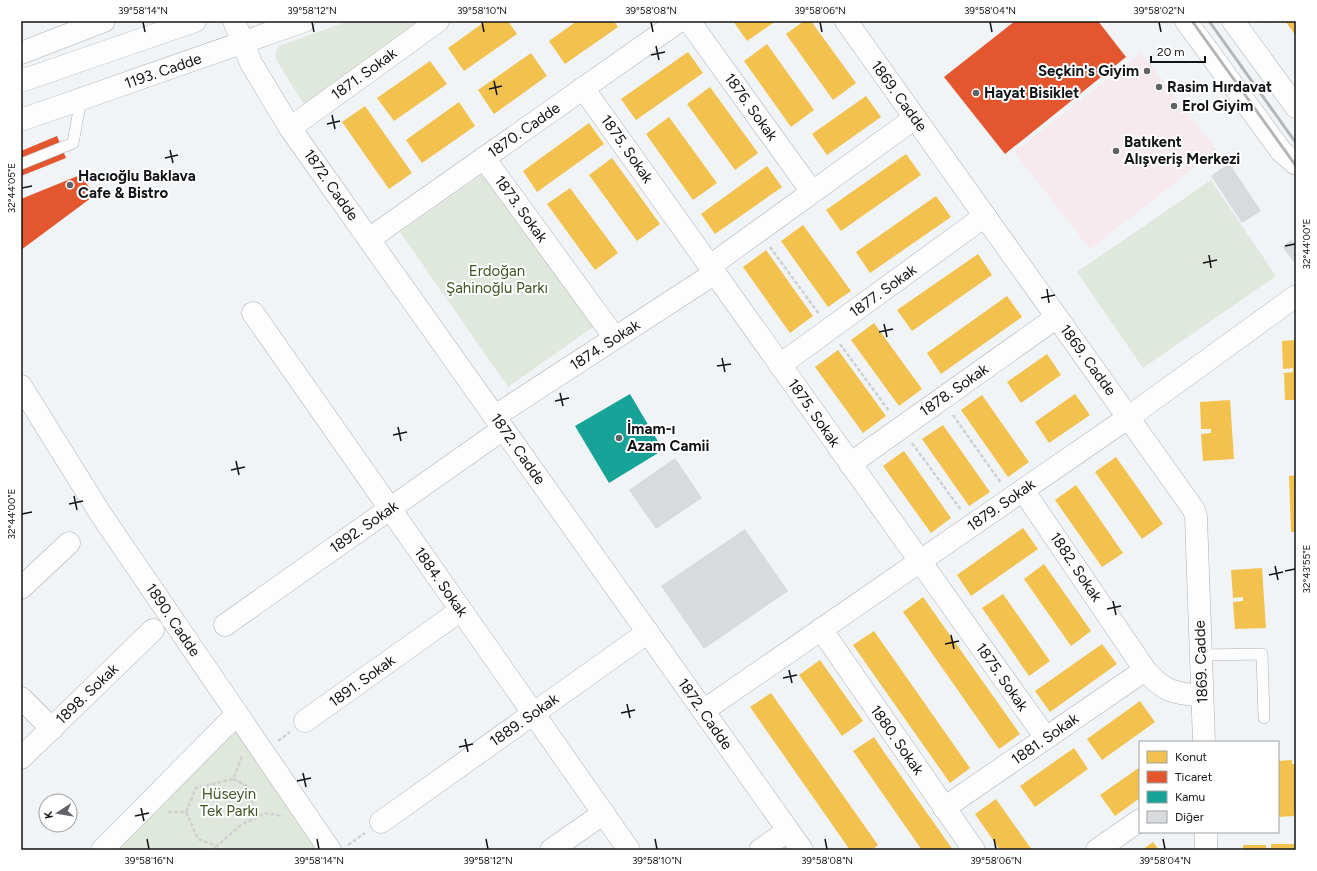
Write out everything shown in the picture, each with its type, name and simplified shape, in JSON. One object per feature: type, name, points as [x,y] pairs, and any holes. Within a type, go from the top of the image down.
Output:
[{"type":"street","points":[[21,53],[104,21]]},
{"type":"street","points":[[21,81],[195,21]]},
{"type":"street","name":"1872. Cadde","points":[[234,21],[251,63],[290,128],[802,850]]},
{"type":"street","name":"1193. Cadde","points":[[21,120],[304,21]]},
{"type":"street","name":"1871. Sokak","points":[[290,128],[438,21]]},
{"type":"street","name":"1870. Cadde","points":[[369,239],[679,21]]},
{"type":"street","name":"1876. Sokak","points":[[689,21],[812,192]]},
{"type":"street","name":"1869. Cadde","points":[[846,21],[1194,510],[1196,517],[1204,741]]},
{"type":"street","points":[[1186,21],[1288,157],[1296,178]]},
{"type":"street","points":[[1233,21],[1296,107]]},
{"type":"street","name":"1875. Sokak","points":[[583,88],[1046,738]]},
{"type":"street","name":"1874. Sokak","points":[[499,423],[712,269],[758,231],[915,118]]},
{"type":"street","name":"1873. Sokak","points":[[484,158],[615,338]]},
{"type":"street","name":"1877. Sokak","points":[[780,365],[985,216]]},
{"type":"street","name":"1879. Sokak","points":[[703,711],[1129,417],[1296,296]]},
{"type":"street","name":"1884. Sokak","points":[[253,313],[629,850]]},
{"type":"street","name":"1878. Sokak","points":[[850,464],[1057,316]]},
{"type":"street","name":"1890. Cadde","points":[[21,386],[100,513],[263,752],[338,848]]},
{"type":"street","name":"1892. Sokak","points":[[225,625],[390,509],[499,423]]},
{"type":"street","name":"1882. Sokak","points":[[1017,494],[1145,670],[1155,681],[1166,689],[1179,694],[1202,696]]},
{"type":"street","points":[[21,588],[69,543]]},
{"type":"street","name":"1891. Sokak","points":[[305,721],[461,610]]},
{"type":"street","name":"1898. Sokak","points":[[21,758],[153,630]]},
{"type":"street","name":"1880. Sokak","points":[[821,630],[974,850]]},
{"type":"street","name":"1889. Sokak","points":[[381,822],[648,632]]},
{"type":"street","name":"1881. Sokak","points":[[944,808],[1145,670]]},
{"type":"street","points":[[21,698],[52,729]]},
{"type":"street","points":[[102,850],[237,714]]},
{"type":"street","points":[[551,850],[604,814]]},
{"type":"street","points":[[1097,850],[1139,821]]},
{"type":"street","points":[[760,850],[788,831]]},
{"type":"street","points":[[1206,833],[1206,850]]},
{"type":"lane","points":[[21,164],[74,143],[82,99]]},
{"type":"lane","points":[[1201,655],[1262,654],[1264,718]]},
{"type":"path","points":[[758,231],[972,525]]},
{"type":"path","points":[[941,399],[1017,494]]},
{"type":"path","points":[[263,752],[305,721]]},
{"type":"path","points":[[233,779],[250,733]]},
{"type":"path","points":[[217,846],[198,839],[186,812],[196,788],[233,779],[247,786],[252,798],[254,818]]},
{"type":"path","points":[[161,811],[186,812]]},
{"type":"path","points":[[213,850],[241,825],[254,818],[265,813],[286,816]]},
{"type":"path","points":[[338,848],[381,822]]},
{"type":"shaded area","name":"Batıkent Alışveriş Merkezi","points":[[1141,53],[1217,150],[1090,249],[1014,152]]},
{"type":"green space","points":[[349,21],[431,21],[308,111],[277,61],[275,54],[279,46]]},
{"type":"green space","name":"Erdoğan Şahinoğlu Parkı","points":[[486,172],[593,327],[508,387],[400,232]]},
{"type":"green space","points":[[1211,180],[1276,276],[1143,368],[1077,272]]},
{"type":"green space","name":"Hüseyin Tek Parkı","points":[[237,731],[322,850],[112,850]]},
{"type":"building: Konut","points":[[486,21],[508,21],[517,34],[464,71],[448,48]]},
{"type":"building: Konut","points":[[577,21],[614,21],[618,27],[565,64],[549,41]]},
{"type":"building: Konut","points":[[733,21],[776,21],[747,41]]},
{"type":"building: Konut","points":[[804,21],[811,21],[856,83],[833,100],[786,34]]},
{"type":"building: Konut","points":[[1285,21],[1296,21],[1296,36]]},
{"type":"building: Konut","points":[[767,44],[814,110],[791,127],[744,61]]},
{"type":"building: Konut","points":[[688,52],[703,73],[636,120],[621,99]]},
{"type":"building: Konut","points":[[531,53],[547,76],[494,114],[478,90]]},
{"type":"building: Konut","points":[[430,61],[447,84],[394,121],[377,98]]},
{"type":"building: Konut","points":[[710,87],[758,153],[735,170],[687,104]]},
{"type":"building: Konut","points":[[866,96],[881,117],[827,155],[812,134]]},
{"type":"building: Konut","points":[[459,102],[475,126],[422,163],[406,140]]},
{"type":"building: Konut","points":[[365,106],[412,173],[389,189],[342,122]]},
{"type":"building: Konut","points":[[669,117],[717,183],[693,200],[646,134]]},
{"type":"building: Konut","points":[[589,123],[604,144],[537,192],[523,171]]},
{"type":"building: Konut","points":[[906,154],[921,175],[841,231],[826,210]]},
{"type":"building: Konut","points":[[612,158],[660,224],[637,241],[589,175]]},
{"type":"building: Konut","points":[[767,166],[782,187],[715,234],[701,214]]},
{"type":"building: Konut","points":[[570,188],[618,253],[595,270],[547,204]]},
{"type":"building: Konut","points":[[936,196],[951,217],[870,273],[856,252]]},
{"type":"building: Konut","points":[[803,225],[851,291],[828,307],[781,241]]},
{"type":"building: Konut","points":[[766,250],[813,316],[790,333],[743,267]]},
{"type":"building: Konut","points":[[978,254],[992,275],[912,331],[897,310]]},
{"type":"building: Konut","points":[[1007,296],[1022,317],[941,374],[927,353]]},
{"type":"building: Konut","points":[[874,323],[922,389],[899,406],[851,340]]},
{"type":"building: Konut","points":[[1296,340],[1296,400],[1285,400],[1284,373],[1293,372],[1293,368],[1283,369],[1282,341]]},
{"type":"building: Konut","points":[[838,350],[886,416],[863,433],[815,367]]},
{"type":"building: Konut","points":[[1047,354],[1061,375],[1021,403],[1007,382]]},
{"type":"building: Konut","points":[[1075,394],[1090,415],[1049,443],[1035,422]]},
{"type":"building: Konut","points":[[982,395],[1029,462],[1008,477],[961,410]]},
{"type":"building: Konut","points":[[1230,400],[1234,459],[1203,461],[1201,434],[1211,433],[1211,429],[1201,429],[1200,402]]},
{"type":"building: Konut","points":[[943,425],[990,492],[969,506],[922,439]]},
{"type":"building: Konut","points":[[904,451],[951,518],[931,533],[883,466]]},
{"type":"building: Konut","points":[[1116,457],[1163,524],[1142,539],[1095,472]]},
{"type":"building: Konut","points":[[1296,475],[1296,532],[1291,532],[1289,476]]},
{"type":"building: Konut","points":[[1076,485],[1123,553],[1102,567],[1055,500]]},
{"type":"building: Konut","points":[[1023,528],[1038,549],[971,596],[957,575]]},
{"type":"building: Konut","points":[[1044,564],[1091,631],[1071,646],[1024,579]]},
{"type":"building: Konut","points":[[1262,568],[1266,628],[1235,629],[1233,602],[1243,601],[1243,597],[1233,598],[1231,570]]},
{"type":"building: Konut","points":[[1003,594],[1050,661],[1029,676],[982,608]]},
{"type":"building: Konut","points":[[923,597],[1020,734],[999,749],[903,612]]},
{"type":"building: Konut","points":[[874,631],[970,768],[950,783],[853,645]]},
{"type":"building: Konut","points":[[1102,644],[1117,664],[1050,712],[1035,691]]},
{"type":"building: Konut","points":[[820,660],[863,721],[842,736],[799,675]]},
{"type":"building: Konut","points":[[771,693],[878,845],[872,850],[850,850],[750,707]]},
{"type":"building: Konut","points":[[1140,701],[1155,722],[1102,760],[1087,739]]},
{"type":"building: Konut","points":[[874,737],[953,850],[922,850],[917,843],[853,751]]},
{"type":"building: Konut","points":[[1074,748],[1088,769],[1035,807],[1020,786]]},
{"type":"building: Konut","points":[[1292,760],[1292,764],[1296,764],[1296,813],[1294,813],[1294,816],[1279,817],[1279,761]]},
{"type":"building: Konut","points":[[1139,768],[1139,799],[1115,816],[1100,795]]},
{"type":"building: Konut","points":[[996,799],[1032,850],[1000,850],[975,814]]},
{"type":"building: Konut","points":[[1153,842],[1159,850],[1142,850]]},
{"type":"building: Konut","points":[[1271,844],[1294,844],[1294,850],[1243,850],[1243,845],[1266,845],[1266,848],[1271,848]]},
{"type":"building: Ticaret","points":[[1015,21],[1098,21],[1126,57],[1005,154],[944,77]]},
{"type":"building: Ticaret","points":[[57,136],[66,158],[21,176],[21,151]]},
{"type":"building: Ticaret","points":[[80,175],[95,195],[21,250],[21,199]]},
{"type":"building: Kamu","name":"İmam-ı Azam Camii","points":[[630,394],[663,450],[609,483],[575,426]]},
{"type":"building: Diğer","points":[[1229,163],[1261,211],[1242,223],[1211,176]]},
{"type":"building: Diğer","points":[[1291,240],[1296,245],[1295,263],[1282,247]]},
{"type":"building: Diğer","points":[[675,458],[702,498],[656,529],[629,490]]},
{"type":"building: Diğer","points":[[745,529],[788,591],[704,649],[661,586]]},
{"type":"railway","points":[[1192,21],[1296,166]]},
{"type":"railway","points":[[1209,21],[1296,143]]},
{"type":"place","name":"Seçkin's Giyim","points":[[1147,71]]},
{"type":"place","name":"Rasim Hırdavat","points":[[1159,87]]},
{"type":"place","name":"Hayat Bisiklet","points":[[976,93]]},
{"type":"place","name":"Erol Giyim","points":[[1174,106]]},
{"type":"place","name":"Batıkent Alışveriş Merkezi","points":[[1116,151]]},
{"type":"place","name":"Hacıoğlu Baklava Cafe & Bistro","points":[[70,185]]},
{"type":"place","name":"İmam-ı Azam Camii","points":[[619,438]]}]
